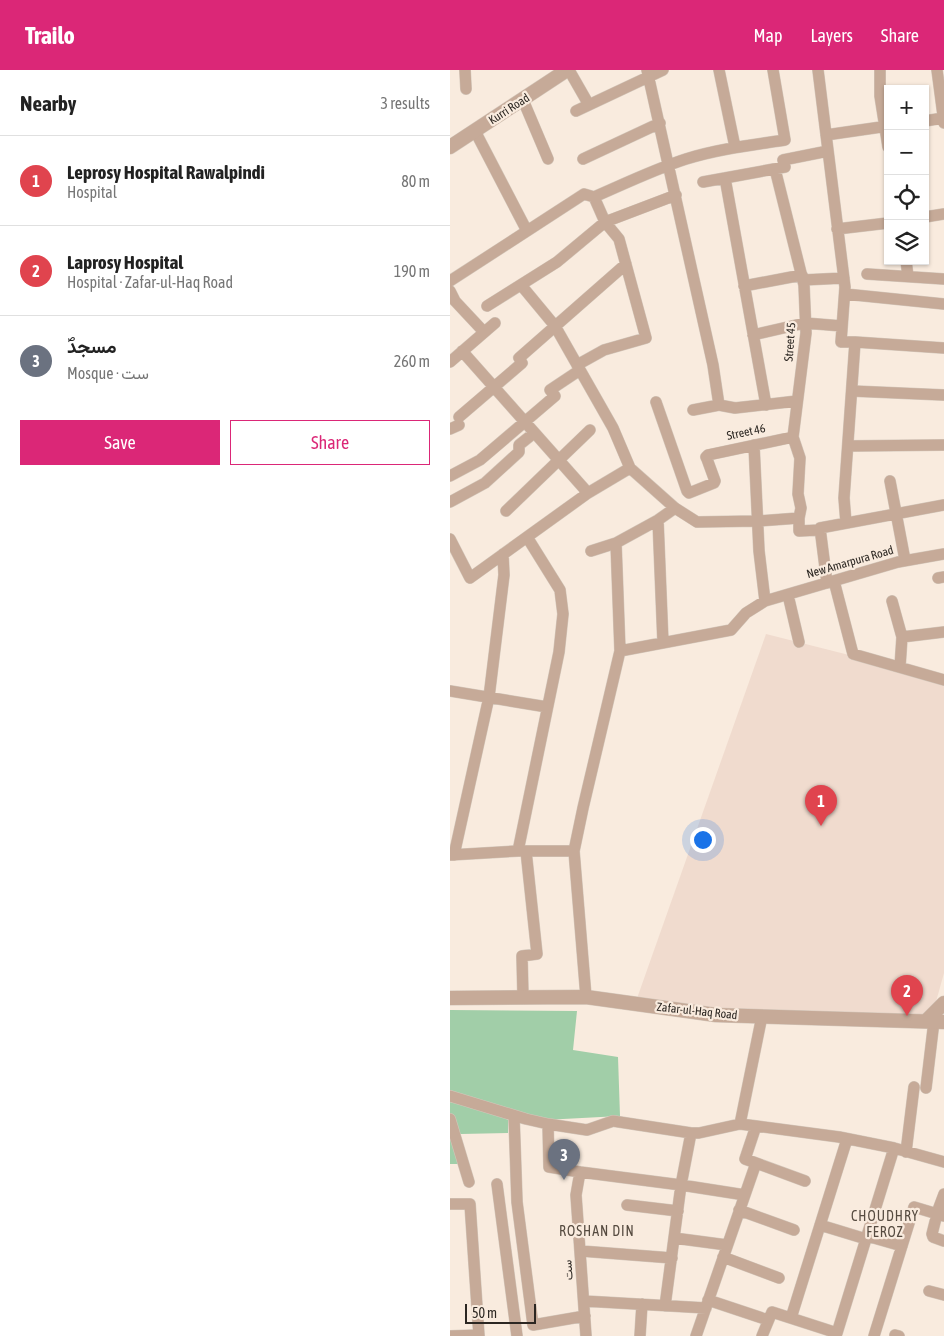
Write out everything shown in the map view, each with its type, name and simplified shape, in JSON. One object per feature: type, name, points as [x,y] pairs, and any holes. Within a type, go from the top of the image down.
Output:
[{"type":"street","points":[[465,70],[466,89]]},
{"type":"street","points":[[568,70],[588,105]]},
{"type":"street","name":"Kurri Road","points":[[450,147],[568,70]]},
{"type":"street","points":[[576,111],[648,73],[663,70]]},
{"type":"street","points":[[719,70],[735,147]]},
{"type":"street","points":[[773,70],[789,159]]},
{"type":"street","points":[[818,70],[844,278],[845,294],[841,342],[944,348]]},
{"type":"street","points":[[880,70],[880,96],[884,116]]},
{"type":"street","points":[[929,121],[944,121],[937,70]]},
{"type":"street","points":[[648,73],[714,365],[719,405]]},
{"type":"street","points":[[523,100],[548,159]]},
{"type":"street","points":[[583,159],[660,123]]},
{"type":"street","points":[[826,135],[884,126]]},
{"type":"street","points":[[475,131],[527,231]]},
{"type":"street","points":[[450,281],[584,194],[594,197],[689,158],[735,147],[785,140]]},
{"type":"street","points":[[703,182],[785,167],[783,160],[828,151]]},
{"type":"street","name":"Street 45","points":[[775,169],[804,285],[806,333],[793,437],[800,458],[798,494],[801,508],[800,518]]},
{"type":"street","points":[[725,178],[766,405]]},
{"type":"street","points":[[487,306],[557,262],[605,222],[676,195]]},
{"type":"street","points":[[450,476],[480,460],[555,396],[550,390],[578,368],[604,350],[646,338],[619,239],[605,222],[594,197]]},
{"type":"street","points":[[929,216],[944,214]]},
{"type":"street","points":[[837,229],[884,223]]},
{"type":"street","points":[[456,424],[522,363],[519,358],[626,264]]},
{"type":"street","points":[[907,265],[908,276]]},
{"type":"street","points":[[867,274],[944,279]]},
{"type":"street","points":[[744,286],[802,278],[844,278]]},
{"type":"street","points":[[521,285],[555,326],[613,428],[630,468],[675,508],[697,522],[800,518],[799,531],[820,530],[820,528],[944,505]]},
{"type":"street","points":[[450,291],[455,301],[484,332]]},
{"type":"street","points":[[845,294],[944,304]]},
{"type":"street","points":[[450,362],[495,323]]},
{"type":"street","points":[[753,335],[805,323],[842,326]]},
{"type":"street","points":[[846,523],[844,498],[855,342]]},
{"type":"street","points":[[462,351],[588,494]]},
{"type":"street","points":[[852,391],[944,395]]},
{"type":"street","points":[[693,410],[719,405],[735,408],[797,401]]},
{"type":"street","name":"Street 46","points":[[656,402],[687,492],[689,493],[714,483],[706,457],[708,455],[793,437]]},
{"type":"street","points":[[506,511],[590,430]]},
{"type":"street","points":[[450,502],[486,483],[519,452],[519,446],[534,433]]},
{"type":"street","points":[[754,444],[759,551],[765,601]]},
{"type":"street","points":[[848,446],[944,445]]},
{"type":"street","points":[[450,539],[470,578],[588,494],[630,468]]},
{"type":"street","points":[[890,481],[905,560]]},
{"type":"street","points":[[591,551],[616,543],[658,520],[675,508]]},
{"type":"street","points":[[658,520],[663,643]]},
{"type":"street","points":[[820,530],[830,582],[853,654],[944,680]]},
{"type":"street","points":[[523,997],[522,956],[537,954],[522,851],[547,707],[559,652],[563,614],[560,590],[527,537]]},
{"type":"street","points":[[586,997],[574,851],[620,651],[616,543]]},
{"type":"street","points":[[502,554],[504,575],[489,697],[452,855],[522,851],[574,851]]},
{"type":"street","name":"New Amarpura Road","points":[[620,651],[731,630],[746,613],[765,601],[905,560],[944,554]]},
{"type":"street","points":[[788,594],[800,642]]},
{"type":"street","points":[[892,601],[902,637],[900,668]]},
{"type":"street","points":[[902,637],[944,632]]},
{"type":"street","points":[[450,691],[547,707]]},
{"type":"street","name":"Zafar-ul-Haq Road","points":[[450,998],[586,997],[716,1015],[935,1021]]},
{"type":"street","points":[[926,1088],[935,1021],[944,1003]]},
{"type":"street","points":[[740,1124],[762,1016]]},
{"type":"street","points":[[906,1152],[914,1087]]},
{"type":"street","points":[[450,1096],[514,1116],[587,1130],[613,1121],[700,1133],[740,1124],[848,1139],[894,1148],[944,1162]]},
{"type":"street","points":[[514,1116],[517,1202],[533,1325],[585,1316]]},
{"type":"street","points":[[450,1119],[469,1182]]},
{"type":"street","points":[[548,1124],[549,1167],[745,1195]]},
{"type":"street","points":[[756,1126],[745,1159],[805,1181]]},
{"type":"street","points":[[664,1306],[681,1185],[691,1132]]},
{"type":"street","points":[[791,1318],[848,1139]]},
{"type":"street","points":[[762,1336],[772,1312],[791,1318],[816,1331],[837,1333],[894,1148]]},
{"type":"street","points":[[696,1336],[756,1163]]},
{"type":"street","name":"ست","points":[[580,1172],[576,1195],[586,1336]]},
{"type":"street","points":[[497,1184],[517,1336]]},
{"type":"street","points":[[944,1194],[940,1215],[932,1234],[933,1237],[944,1240]]},
{"type":"street","points":[[450,1204],[470,1204],[479,1335],[450,1336]]},
{"type":"street","points":[[627,1205],[678,1211]]},
{"type":"street","points":[[874,1336],[914,1207],[940,1215]]},
{"type":"street","points":[[740,1210],[794,1230]]},
{"type":"street","points":[[820,1225],[902,1246]]},
{"type":"street","points":[[674,1238],[727,1245]]},
{"type":"street","points":[[581,1251],[672,1258]]},
{"type":"street","points":[[723,1257],[779,1278]]},
{"type":"street","points":[[929,1291],[944,1295]]},
{"type":"street","points":[[584,1301],[664,1306],[707,1304],[768,1320]]},
{"type":"street","points":[[640,1336],[642,1304]]},
{"type":"shaded area","points":[[766,634],[944,679],[944,973],[932,1016],[847,1018],[635,1004]]},
{"type":"green space","points":[[450,1010],[577,1011],[573,1050],[618,1057],[620,1116],[544,1120],[462,1096],[450,1090]]},
{"type":"green space","points":[[450,1102],[494,1111],[508,1120],[508,1133],[461,1134],[453,1136],[459,1164],[450,1164]]},
{"type":"place","name":"Leprosy Hospital Rawalpindi","points":[[821,826]]},
{"type":"place","name":"Laprosy Hospital","points":[[907,1016]]},
{"type":"place","name":"ؐمسجد","points":[[564,1180]]},
{"type":"district","name":"CHOUDHRY FEROZ","points":[[885,1224]]},
{"type":"district","name":"ROSHAN DIN","points":[[597,1231]]}]
